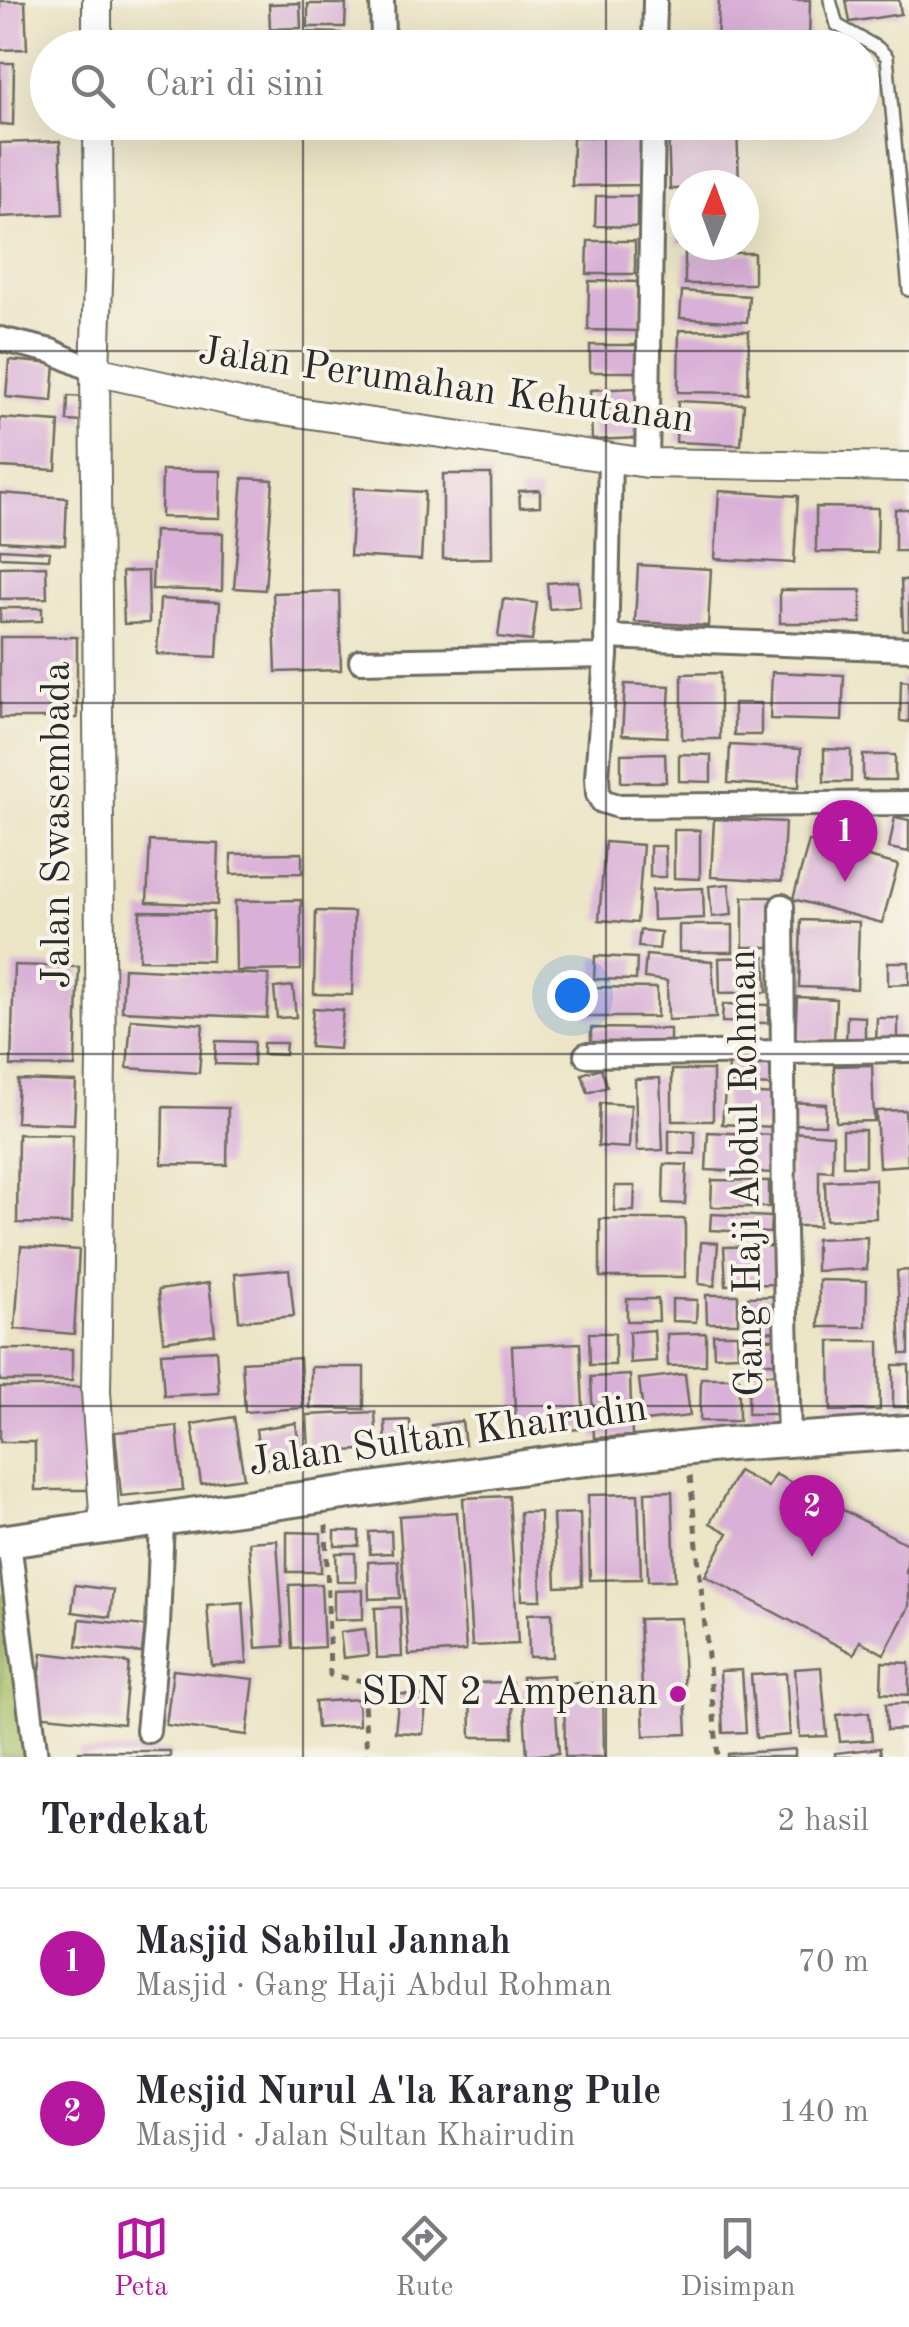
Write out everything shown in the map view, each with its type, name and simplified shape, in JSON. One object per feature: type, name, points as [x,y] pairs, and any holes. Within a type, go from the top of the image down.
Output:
[{"type":"main road","name":"Jalan Sultan Khairudin","points":[[4,1542],[447,1477],[687,1448],[909,1432]]},
{"type":"street","points":[[96,0],[97,30]]},
{"type":"street","points":[[382,0],[383,30]]},
{"type":"street","points":[[654,0],[654,30]]},
{"type":"street","name":"Jalan Swasembada","points":[[98,140],[95,371],[101,1059],[96,1391],[104,1528]]},
{"type":"street","points":[[647,463],[652,140]]},
{"type":"street","points":[[0,339],[51,350],[95,371]]},
{"type":"street","name":"Jalan Perumahan Kehutanan","points":[[95,371],[249,405],[647,463],[909,467]]},
{"type":"street","points":[[610,457],[606,646],[597,745],[598,794],[602,801],[618,806],[909,803]]},
{"type":"street","points":[[361,661],[606,646],[909,648]]},
{"type":"street","name":"Gang Haji Abdul Rohman","points":[[782,906],[789,1440]]},
{"type":"street","points":[[586,1055],[909,1050]]},
{"type":"street","points":[[148,1731],[158,1626],[162,1519]]},
{"type":"street","points":[[4,1542],[36,1757]]},
{"type":"lane","points":[[830,0],[837,25],[846,30]]},
{"type":"lane","points":[[879,49],[887,57],[909,290]]},
{"type":"path","points":[[687,1448],[718,1757]]},
{"type":"path","points":[[325,1497],[330,1675],[362,1681],[368,1757]]},
{"type":"green space","points":[[0,1594],[17,1594],[24,1757],[0,1757]]},
{"type":"building","points":[[719,0],[810,0],[809,30],[718,30]]},
{"type":"building","points":[[846,0],[899,0],[901,14],[850,22]]},
{"type":"building","points":[[0,1],[25,1],[27,49],[0,50]]},
{"type":"building","points":[[300,3],[301,28],[270,29],[269,4]]},
{"type":"building","points":[[308,4],[346,4],[345,27],[308,27]]},
{"type":"building","points":[[0,63],[14,63],[13,125],[0,124]]},
{"type":"building","points":[[573,140],[641,140],[641,185],[572,186]]},
{"type":"building","points":[[668,140],[737,140],[738,170],[669,170]]},
{"type":"building","points":[[60,141],[63,214],[0,217],[0,143]]},
{"type":"building","points":[[596,196],[637,196],[637,227],[595,226]]},
{"type":"building","points":[[588,241],[635,241],[635,274],[587,274]]},
{"type":"building","points":[[685,260],[754,260],[754,284],[685,284]]},
{"type":"building","points":[[589,281],[641,282],[640,331],[588,330]]},
{"type":"building","points":[[682,291],[749,296],[747,322],[680,318]]},
{"type":"building","points":[[679,330],[749,331],[748,393],[678,392]]},
{"type":"building","points":[[590,345],[637,345],[637,372],[590,372]]},
{"type":"building","points":[[9,360],[55,364],[52,401],[6,397]]},
{"type":"building","points":[[637,388],[639,438],[592,440],[590,390]]},
{"type":"building","points":[[68,396],[85,397],[83,422],[67,421]]},
{"type":"building","points":[[678,401],[744,404],[741,445],[676,442]]},
{"type":"building","points":[[0,418],[59,422],[56,470],[0,467]]},
{"type":"building","points":[[162,470],[221,471],[220,518],[161,517]]},
{"type":"building","points":[[443,474],[491,474],[492,558],[443,559]]},
{"type":"building","points":[[243,478],[273,480],[265,590],[234,588]]},
{"type":"building","points":[[354,488],[425,492],[421,560],[350,556]]},
{"type":"building","points":[[540,490],[540,506],[520,507],[519,491]]},
{"type":"building","points":[[719,491],[798,496],[794,563],[715,559]]},
{"type":"building","points":[[0,493],[67,498],[65,545],[0,541]]},
{"type":"building","points":[[816,507],[878,508],[877,553],[816,552]]},
{"type":"building","points":[[895,509],[909,509],[909,551],[895,551]]},
{"type":"building","points":[[154,531],[223,533],[222,591],[152,589]]},
{"type":"building","points":[[0,549],[50,552],[49,559],[0,557]]},
{"type":"building","points":[[638,565],[711,569],[708,626],[635,622]]},
{"type":"building","points":[[46,566],[47,598],[0,599],[0,567]]},
{"type":"building","points":[[148,571],[149,623],[124,624],[122,572]]},
{"type":"building","points":[[901,580],[909,580],[909,630],[903,630]]},
{"type":"building","points":[[578,581],[580,607],[549,609],[547,583]]},
{"type":"building","points":[[780,590],[861,590],[861,623],[780,623]]},
{"type":"building","points":[[339,591],[341,670],[276,672],[273,593]]},
{"type":"building","points":[[160,599],[220,602],[217,657],[157,654]]},
{"type":"building","points":[[503,599],[537,603],[532,641],[498,637]]},
{"type":"building","points":[[0,608],[42,608],[42,621],[0,622]]},
{"type":"building","points":[[0,637],[77,637],[77,718],[0,718]]},
{"type":"building","points":[[772,672],[844,675],[842,721],[770,719]]},
{"type":"building","points":[[720,673],[720,739],[682,739],[682,674]]},
{"type":"building","points":[[901,680],[909,681],[909,722],[900,721]]},
{"type":"building","points":[[625,684],[670,686],[667,737],[622,735]]},
{"type":"building","points":[[734,703],[761,703],[761,735],[734,735]]},
{"type":"building","points":[[730,745],[801,749],[799,787],[728,783]]},
{"type":"building","points":[[824,749],[851,750],[851,782],[824,782]]},
{"type":"building","points":[[665,753],[666,782],[621,782],[621,754]]},
{"type":"building","points":[[679,754],[711,755],[711,782],[679,781]]},
{"type":"building","points":[[863,755],[895,755],[895,780],[863,780]]},
{"type":"building","points":[[895,817],[909,820],[909,852],[889,848]]},
{"type":"building","points":[[714,819],[785,822],[782,881],[711,877]]},
{"type":"building","points":[[674,830],[700,830],[700,879],[674,878]]},
{"type":"building","points":[[150,841],[219,844],[217,905],[147,902]]},
{"type":"building","points":[[809,841],[898,865],[882,923],[793,899]]},
{"type":"building","points":[[605,842],[643,845],[637,923],[599,920]]},
{"type":"building","points":[[650,846],[665,846],[666,877],[650,877]]},
{"type":"building","points":[[302,853],[302,873],[231,874],[231,854]]},
{"type":"building","points":[[729,884],[732,915],[712,917],[709,886]]},
{"type":"building","points":[[703,888],[704,918],[653,920],[652,890]]},
{"type":"building","points":[[743,897],[774,897],[774,947],[743,947]]},
{"type":"building","points":[[301,900],[301,970],[236,971],[235,901]]},
{"type":"building","points":[[140,911],[213,912],[212,961],[139,960]]},
{"type":"building","points":[[316,911],[354,912],[352,995],[314,994]]},
{"type":"building","points":[[801,920],[859,922],[857,989],[799,987]]},
{"type":"building","points":[[679,925],[733,925],[733,952],[679,952]]},
{"type":"building","points":[[640,930],[661,932],[659,949],[638,947]]},
{"type":"building","points":[[646,955],[712,961],[716,1018],[668,1020],[667,981],[644,978]]},
{"type":"building","points":[[595,956],[637,958],[636,980],[594,979]]},
{"type":"building","points":[[765,957],[767,992],[720,993],[719,958]]},
{"type":"building","points":[[888,962],[909,962],[909,984],[888,985]]},
{"type":"building","points":[[14,965],[79,967],[75,1067],[11,1066]]},
{"type":"building","points":[[124,968],[269,975],[267,1018],[122,1011]]},
{"type":"building","points":[[293,986],[296,1017],[277,1018],[274,988]]},
{"type":"building","points":[[588,987],[657,988],[657,1017],[587,1017]]},
{"type":"building","points":[[797,997],[836,999],[834,1041],[795,1039]]},
{"type":"building","points":[[723,1004],[769,1005],[768,1023],[722,1022]]},
{"type":"building","points":[[313,1008],[343,1010],[339,1049],[310,1047]]},
{"type":"building","points":[[847,1016],[865,1017],[865,1045],[846,1045]]},
{"type":"building","points":[[877,1018],[898,1018],[898,1043],[876,1043]]},
{"type":"building","points":[[131,1019],[203,1024],[199,1073],[127,1068]]},
{"type":"building","points":[[591,1028],[670,1029],[670,1047],[591,1047]]},
{"type":"building","points":[[216,1041],[254,1042],[253,1065],[215,1064]]},
{"type":"building","points":[[263,1043],[286,1043],[285,1055],[263,1054]]},
{"type":"building","points":[[729,1063],[774,1064],[773,1086],[728,1084]]},
{"type":"building","points":[[872,1065],[874,1121],[836,1122],[834,1066]]},
{"type":"building","points":[[601,1068],[607,1087],[588,1093],[582,1074]]},
{"type":"building","points":[[672,1070],[713,1070],[713,1121],[672,1121]]},
{"type":"building","points":[[660,1078],[663,1150],[637,1151],[635,1079]]},
{"type":"building","points":[[18,1080],[76,1082],[74,1124],[16,1122]]},
{"type":"building","points":[[725,1092],[776,1095],[774,1127],[722,1124]]},
{"type":"building","points":[[790,1102],[826,1104],[825,1125],[789,1124]]},
{"type":"building","points":[[600,1103],[631,1105],[629,1148],[598,1146]]},
{"type":"building","points":[[163,1107],[228,1108],[227,1165],[162,1164]]},
{"type":"building","points":[[905,1110],[908,1165],[879,1167],[876,1111]]},
{"type":"building","points":[[669,1130],[695,1131],[695,1154],[669,1153]]},
{"type":"building","points":[[843,1130],[865,1130],[865,1166],[843,1166]]},
{"type":"building","points":[[708,1132],[776,1135],[774,1173],[706,1170]]},
{"type":"building","points":[[790,1132],[833,1135],[832,1171],[819,1170],[819,1226],[790,1226]]},
{"type":"building","points":[[18,1134],[73,1135],[71,1224],[17,1223]]},
{"type":"building","points":[[664,1164],[687,1165],[685,1204],[663,1203]]},
{"type":"building","points":[[875,1179],[876,1218],[826,1220],[825,1181]]},
{"type":"building","points":[[712,1180],[769,1181],[769,1207],[711,1207]]},
{"type":"building","points":[[615,1186],[635,1186],[634,1211],[614,1211]]},
{"type":"building","points":[[711,1214],[771,1217],[770,1233],[710,1230]]},
{"type":"building","points":[[600,1219],[685,1219],[685,1277],[600,1277]]},
{"type":"building","points":[[867,1237],[867,1269],[816,1271],[816,1239]]},
{"type":"building","points":[[701,1242],[718,1243],[715,1286],[699,1284]]},
{"type":"building","points":[[21,1246],[79,1250],[74,1334],[15,1329]]},
{"type":"building","points":[[776,1246],[777,1284],[726,1285],[724,1247]]},
{"type":"building","points":[[289,1269],[294,1316],[239,1321],[235,1274]]},
{"type":"building","points":[[909,1270],[909,1354],[901,1354],[897,1271]]},
{"type":"building","points":[[819,1280],[867,1281],[866,1327],[819,1327]]},
{"type":"building","points":[[209,1283],[215,1334],[164,1341],[158,1290]]},
{"type":"building","points":[[706,1295],[738,1295],[738,1323],[707,1323]]},
{"type":"building","points":[[777,1296],[778,1331],[748,1332],[748,1297]]},
{"type":"building","points":[[627,1299],[658,1299],[659,1321],[627,1321]]},
{"type":"building","points":[[672,1299],[697,1300],[696,1322],[672,1321]]},
{"type":"building","points":[[654,1330],[656,1361],[630,1363],[629,1332]]},
{"type":"building","points":[[589,1333],[615,1333],[615,1365],[590,1365]]},
{"type":"building","points":[[706,1333],[706,1365],[668,1366],[667,1334]]},
{"type":"building","points":[[713,1334],[737,1334],[738,1355],[714,1356]]},
{"type":"building","points":[[746,1338],[778,1339],[777,1363],[746,1363]]},
{"type":"building","points":[[830,1341],[879,1341],[880,1410],[831,1411]]},
{"type":"building","points":[[580,1343],[584,1429],[516,1432],[512,1346]]},
{"type":"building","points":[[0,1349],[72,1349],[72,1381],[0,1381]]},
{"type":"building","points":[[216,1350],[219,1393],[164,1396],[161,1353]]},
{"type":"building","points":[[300,1358],[303,1408],[245,1412],[242,1362]]},
{"type":"building","points":[[893,1365],[909,1365],[909,1407],[893,1407]]},
{"type":"building","points":[[311,1367],[364,1367],[364,1409],[310,1408]]},
{"type":"building","points":[[685,1374],[690,1416],[644,1421],[639,1379]]},
{"type":"building","points":[[749,1374],[778,1374],[778,1414],[748,1414]]},
{"type":"building","points":[[630,1375],[632,1436],[594,1438],[591,1377]]},
{"type":"building","points":[[701,1378],[739,1378],[739,1421],[700,1421]]},
{"type":"building","points":[[0,1387],[89,1387],[89,1490],[35,1490],[35,1442],[0,1442]]},
{"type":"building","points":[[375,1412],[377,1449],[309,1453],[307,1415]]},
{"type":"building","points":[[234,1417],[244,1478],[201,1484],[192,1424]]},
{"type":"building","points":[[410,1420],[411,1448],[386,1449],[385,1421]]},
{"type":"building","points":[[462,1421],[465,1445],[435,1449],[432,1425]]},
{"type":"building","points":[[296,1423],[301,1463],[261,1469],[256,1429]]},
{"type":"building","points":[[177,1426],[183,1490],[121,1496],[115,1432]]},
{"type":"building","points":[[738,1471],[768,1487],[775,1474],[909,1545],[909,1607],[884,1654],[860,1641],[854,1654],[705,1576],[728,1533],[710,1523]]},
{"type":"building","points":[[672,1491],[675,1580],[648,1581],[645,1492]]},
{"type":"building","points":[[638,1494],[641,1579],[590,1580],[588,1495]]},
{"type":"building","points":[[509,1496],[518,1644],[472,1646],[463,1498]]},
{"type":"building","points":[[457,1512],[466,1651],[409,1655],[399,1516]]},
{"type":"building","points":[[520,1512],[540,1512],[541,1600],[522,1600]]},
{"type":"building","points":[[580,1513],[582,1586],[556,1587],[553,1514]]},
{"type":"building","points":[[335,1531],[359,1531],[359,1546],[335,1546]]},
{"type":"building","points":[[391,1531],[392,1553],[370,1554],[369,1532]]},
{"type":"building","points":[[287,1532],[321,1533],[321,1572],[287,1572]]},
{"type":"building","points":[[277,1540],[284,1646],[256,1648],[249,1542]]},
{"type":"building","points":[[336,1553],[355,1553],[356,1582],[337,1582]]},
{"type":"building","points":[[398,1561],[400,1598],[369,1599],[368,1562]]},
{"type":"building","points":[[321,1584],[324,1647],[292,1649],[289,1585]]},
{"type":"building","points":[[75,1585],[113,1590],[110,1617],[72,1612]]},
{"type":"building","points":[[363,1590],[363,1619],[334,1620],[334,1591]]},
{"type":"building","points":[[243,1602],[247,1663],[212,1666],[207,1605]]},
{"type":"building","points":[[400,1607],[402,1657],[377,1658],[375,1608]]},
{"type":"building","points":[[552,1613],[553,1657],[529,1657],[528,1614]]},
{"type":"building","points":[[681,1618],[687,1734],[644,1736],[639,1619]]},
{"type":"building","points":[[80,1619],[145,1626],[142,1653],[77,1646]]},
{"type":"building","points":[[365,1629],[368,1655],[343,1658],[340,1632]]},
{"type":"building","points":[[42,1653],[129,1663],[123,1724],[35,1715]]},
{"type":"building","points":[[882,1662],[909,1663],[909,1695],[881,1693]]},
{"type":"building","points":[[821,1667],[827,1736],[800,1737],[795,1669]]},
{"type":"building","points":[[173,1670],[254,1679],[247,1735],[166,1725]]},
{"type":"building","points":[[742,1670],[746,1732],[723,1733],[720,1671]]},
{"type":"building","points":[[786,1673],[790,1735],[756,1738],[751,1675]]},
{"type":"building","points":[[553,1675],[559,1753],[527,1756],[522,1677]]},
{"type":"building","points":[[512,1682],[513,1737],[471,1737],[470,1683]]},
{"type":"building","points":[[564,1683],[603,1683],[604,1757],[565,1757]]},
{"type":"building","points":[[399,1694],[427,1696],[423,1734],[395,1732]]},
{"type":"building","points":[[358,1699],[359,1725],[317,1728],[315,1702]]},
{"type":"building","points":[[909,1703],[909,1729],[887,1730],[886,1704]]},
{"type":"building","points":[[869,1712],[872,1740],[840,1742],[837,1715]]},
{"type":"building","points":[[880,1748],[881,1757],[835,1757],[835,1753]]},
{"type":"building","points":[[795,1749],[795,1757],[728,1757],[728,1754]]},
{"type":"building","points":[[79,1751],[170,1751],[170,1757],[79,1757]]},
{"type":"place","name":"Masjid Sabilul Jannah","points":[[845,882]]},
{"type":"place","name":"Mesjid Nurul A'la Karang Pule","points":[[812,1557]]},
{"type":"place","name":"SDN 2 Ampenan","points":[[678,1694]]}]
